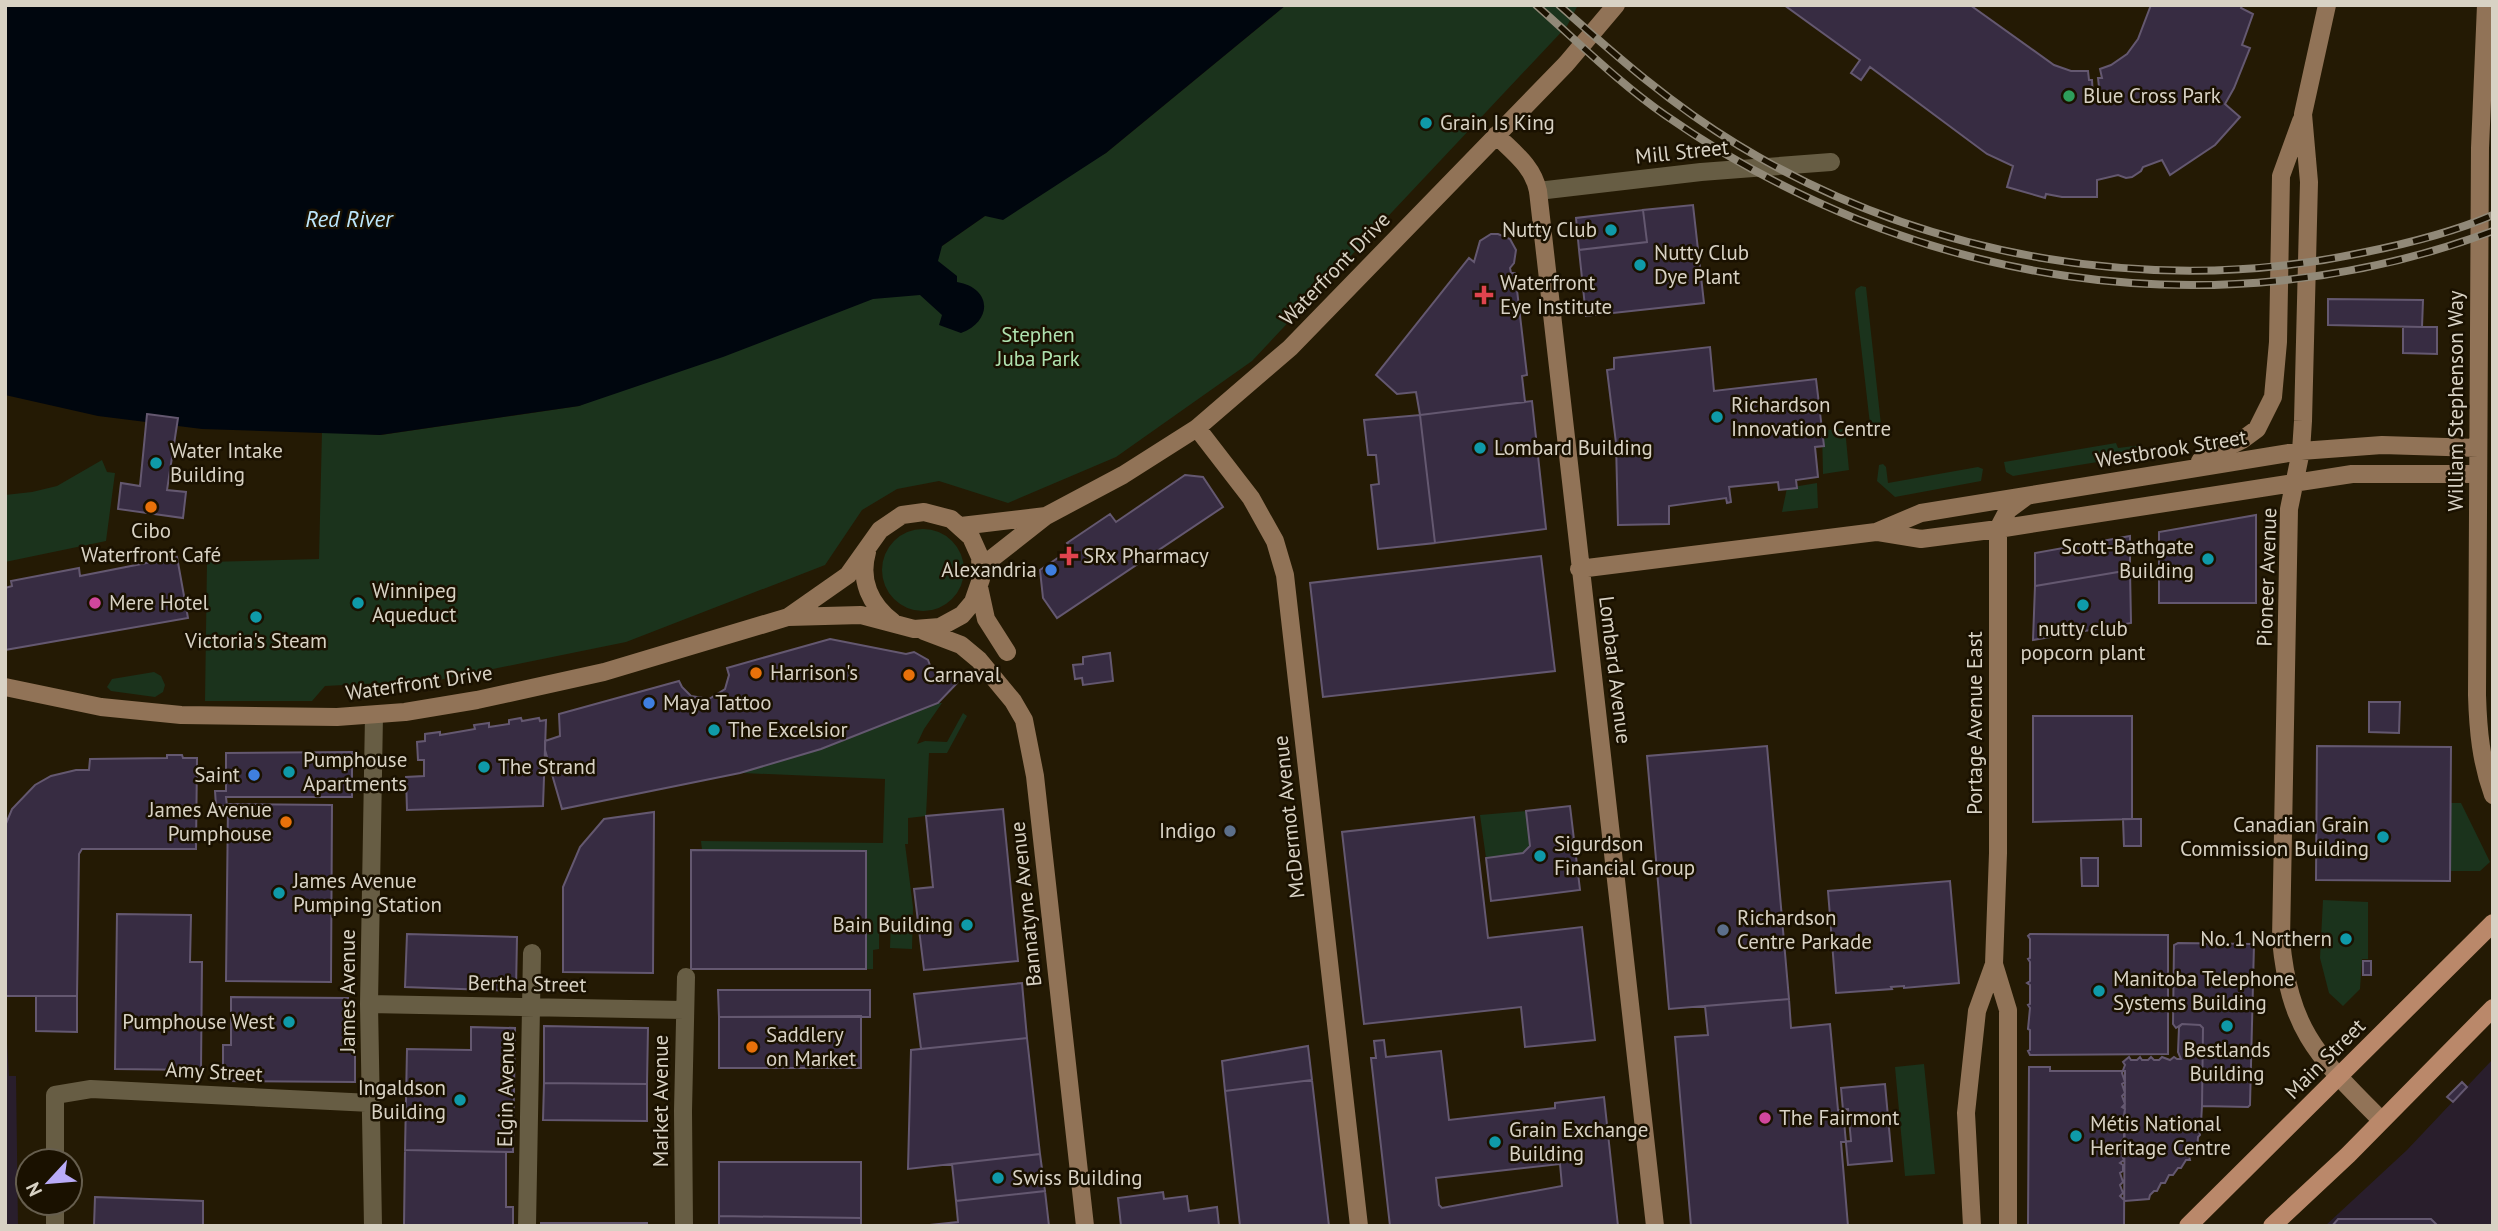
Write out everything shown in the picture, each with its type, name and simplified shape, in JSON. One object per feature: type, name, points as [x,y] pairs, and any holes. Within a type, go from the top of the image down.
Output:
[{"type":"main road","name":"Main Street","points":[[2188,1226],[2493,923]]},
{"type":"main road","points":[[2272,1226],[2493,1008]]},
{"type":"street","name":"Waterfront Drive","points":[[981,567],[1046,516],[1123,475],[1197,428],[1290,348],[1566,64],[1616,5]]},
{"type":"street","name":"Pioneer Avenue","points":[[2327,5],[2303,114],[2309,182],[2304,390],[2301,451],[2289,509],[2281,940],[2284,976],[2294,1009],[2316,1052],[2382,1120]]},
{"type":"street","name":"William Stephenson Way","points":[[2486,5],[2480,148],[2478,718],[2484,768],[2493,795]]},
{"type":"street","points":[[2181,471],[2242,440],[2257,429],[2273,397],[2278,341],[2281,176],[2303,114]]},
{"type":"street","name":"Lombard Avenue","points":[[1496,135],[1528,167],[1538,191],[1656,1226]]},
{"type":"street","name":"Mill Street","points":[[1538,191],[1701,172],[1831,162]]},
{"type":"street","name":"McDermot Avenue","points":[[1197,428],[1251,498],[1275,541],[1285,575],[1359,1226]]},
{"type":"street","name":"Westbrook Street","points":[[1579,569],[1876,532],[1921,513],[2301,451],[2382,445],[2478,448]]},
{"type":"street","name":"Westbrook Street","points":[[1876,532],[1921,539],[2142,508],[2352,474],[2478,474]]},
{"type":"street","points":[[1998,529],[2008,510],[2029,494]]},
{"type":"street","name":"Waterfront Drive","points":[[5,687],[140,713],[194,716],[374,715],[477,700],[557,683],[788,617],[861,615],[920,630],[940,627],[967,610],[979,587],[981,567],[976,547],[961,526],[940,514],[910,513],[892,520],[880,530],[848,575],[788,617]]},
{"type":"street","name":"Waterfront Drive","points":[[961,526],[1046,516]]},
{"type":"street","name":"Portage Avenue East","points":[[1972,1226],[1966,1113],[1977,1012],[1994,964],[1998,853],[1998,529]]},
{"type":"street","name":"Waterfront Drive","points":[[868,549],[864,573],[870,598],[881,612],[900,625]]},
{"type":"street","points":[[979,587],[986,619],[1007,652]]},
{"type":"street","name":"Bannatyne Avenue","points":[[920,630],[961,645],[979,660],[1013,701],[1024,720],[1035,776],[1085,1226]]},
{"type":"street","name":"James Avenue","points":[[373,1226],[369,1004],[374,715]]},
{"type":"street","name":"Elgin Avenue","points":[[527,1226],[532,953]]},
{"type":"street","name":"Portage Avenue East","points":[[1994,964],[2008,1010],[2008,1226]]},
{"type":"street","name":"Market Avenue","points":[[684,1226],[686,977]]},
{"type":"street","name":"Bertha Street","points":[[369,1004],[684,1010]]},
{"type":"street","name":"Amy Street","points":[[55,1147],[55,1096],[91,1088],[371,1103]]},
{"type":"shaded area","points":[[5,1009],[9,1076],[16,1076],[14,1217],[18,1217],[18,1226],[5,1226]]},
{"type":"shaded area","points":[[2493,1059],[2493,1226],[2325,1226],[2407,1150]]},
{"type":"green space","name":"Stephen Juba Park","points":[[1286,5],[1578,5],[1567,26],[1252,361],[1116,457],[1008,503],[939,481],[897,489],[862,510],[825,565],[626,642],[439,680],[325,686],[312,701],[205,701],[207,562],[319,559],[322,431],[381,435],[579,406],[942,246],[985,216],[1106,153]]},
{"type":"green space","points":[[1861,286],[1866,287],[1882,434],[1873,438],[1855,293]]},
{"type":"green space","points":[[1845,429],[1849,470],[1823,474],[1822,430]]},
{"type":"green space","points":[[2116,443],[2118,448],[2142,445],[2140,455],[2013,476],[2006,472],[2004,462]]},
{"type":"green space","points":[[102,460],[107,472],[115,473],[106,541],[5,562],[5,495],[57,486]]},
{"type":"green space","points":[[1879,465],[1886,467],[1888,483],[1978,467],[1983,469],[1981,481],[1895,497],[1877,481]]},
{"type":"green space","points":[[1817,483],[1818,508],[1782,512],[1787,488]]},
{"type":"green space","points":[[923,529],[939,532],[952,541],[961,554],[964,570],[961,586],[952,599],[939,608],[923,611],[907,608],[894,599],[885,586],[882,570],[885,554],[894,541],[907,532]]},
{"type":"green space","points":[[154,672],[161,676],[165,685],[163,692],[155,697],[111,691],[107,687],[112,679]]},
{"type":"green space","points":[[942,703],[917,744],[925,741],[947,742],[963,713],[967,716],[947,753],[929,753],[926,816],[908,818],[908,844],[905,844],[913,907],[912,949],[890,948],[891,921],[879,921],[879,949],[873,950],[873,969],[866,969],[866,851],[702,850],[701,841],[883,843],[885,779],[743,773],[742,769],[821,749]]},
{"type":"green space","points":[[2450,803],[2461,803],[2490,862],[2480,871],[2450,871]]},
{"type":"green space","points":[[1526,811],[1530,846],[1523,853],[1486,858],[1480,815]]},
{"type":"green space","points":[[2323,900],[2368,902],[2368,959],[2362,959],[2360,989],[2343,1006],[2329,993],[2320,958]]},
{"type":"green space","points":[[1924,1064],[1935,1174],[1905,1176],[1895,1067]]},
{"type":"water","name":"Red River","points":[[5,5],[1286,5],[1106,153],[1003,220],[985,216],[942,246],[938,261],[957,276],[957,282],[969,285],[977,291],[984,305],[979,321],[961,333],[939,325],[942,315],[920,295],[873,299],[723,357],[579,406],[380,435],[202,429],[98,416],[5,395]]},
{"type":"building","name":"Blue Cross Park","points":[[1784,5],[1970,5],[2054,65],[2071,71],[2088,71],[2089,80],[2092,80],[2093,97],[2100,96],[2100,69],[2127,54],[2138,39],[2151,5],[2242,5],[2241,8],[2253,14],[2242,45],[2250,48],[2225,104],[2240,117],[2215,145],[2170,175],[2162,160],[2143,167],[2132,177],[2118,175],[2097,180],[2097,197],[2046,194],[2045,198],[2007,187],[2013,166],[1987,154],[1870,67],[1861,80],[1851,73],[1860,60]]},
{"type":"building","name":"Nutty Club Dye Plant","points":[[1693,205],[1704,303],[1586,316],[1579,250],[1647,242],[1643,210]]},
{"type":"building","name":"Nutty Club","points":[[1643,210],[1647,242],[1579,250],[1576,218]]},
{"type":"building","points":[[1491,234],[1510,239],[1516,250],[1514,263],[1510,268],[1511,273],[1515,273],[1527,375],[1522,376],[1525,402],[1420,415],[1416,392],[1397,394],[1376,375],[1469,258],[1474,262],[1480,241]]},
{"type":"building","points":[[2328,299],[2423,300],[2422,327],[2328,325]]},
{"type":"building","points":[[2403,327],[2437,327],[2437,354],[2403,353]]},
{"type":"building","name":"Richardson Innovation Centre","points":[[1710,347],[1714,391],[1816,379],[1824,446],[1815,447],[1818,477],[1796,480],[1797,488],[1779,490],[1778,482],[1729,487],[1731,502],[1727,503],[1726,498],[1669,506],[1669,524],[1618,525],[1616,443],[1607,370],[1614,369],[1614,358]]},
{"type":"building","name":"Lombard Building","points":[[1532,401],[1546,529],[1435,543],[1420,415]]},
{"type":"building","name":"Water Intake Building","points":[[147,414],[178,418],[167,490],[186,492],[183,518],[118,509],[121,483],[140,486]]},
{"type":"building","points":[[1420,415],[1435,543],[1378,549],[1371,485],[1379,484],[1376,455],[1368,455],[1364,420]]},
{"type":"building","points":[[1185,475],[1203,477],[1223,507],[1057,618],[1043,598],[1040,570],[1071,549],[1067,543],[1110,514],[1116,522]]},
{"type":"building","name":"Scott-Bathgate Building","points":[[2256,515],[2256,603],[2159,603],[2159,532]]},
{"type":"building","points":[[2130,536],[2130,570],[2035,586],[2035,553]]},
{"type":"building","points":[[1541,556],[1555,671],[1323,697],[1310,583]]},
{"type":"building","name":"Mere Hotel","points":[[177,557],[188,618],[5,650],[5,588],[12,586],[11,581],[79,568],[80,576]]},
{"type":"building","name":"nutty club popcorn plant","points":[[2130,570],[2131,623],[2033,640],[2035,586]]},
{"type":"building","name":"The Excelsior","points":[[830,639],[906,654],[914,652],[928,660],[931,668],[959,681],[938,703],[821,749],[740,773],[562,809],[545,750],[545,741],[560,736],[559,714],[679,681],[691,696],[709,699],[725,689],[729,675],[727,668]]},
{"type":"building","points":[[1110,653],[1113,681],[1083,685],[1082,678],[1075,679],[1073,665],[1083,664],[1083,657]]},
{"type":"building","points":[[2369,702],[2400,702],[2399,733],[2369,732]]},
{"type":"building","points":[[2033,716],[2132,716],[2132,819],[2033,822]]},
{"type":"building","name":"The Strand","points":[[521,718],[522,721],[539,718],[540,721],[546,720],[543,806],[407,810],[406,777],[424,776],[424,760],[418,760],[417,742],[425,741],[425,734],[440,732],[440,735],[475,729],[474,725],[489,723],[489,727],[509,724],[509,720]]},
{"type":"building","name":"Richardson Centre Parkade","points":[[1767,746],[1789,999],[1669,1009],[1647,756]]},
{"type":"building","name":"Canadian Grain Commission Building","points":[[2317,746],[2451,747],[2450,881],[2316,880]]},
{"type":"building","name":"Pumphouse Apartments","points":[[352,752],[352,797],[226,797],[227,806],[216,806],[215,791],[226,791],[226,753]]},
{"type":"building","points":[[167,755],[197,758],[196,849],[82,849],[79,854],[77,996],[5,996],[5,826],[12,809],[35,785],[51,776],[89,770],[90,759],[167,758]]},
{"type":"building","name":"James Avenue Pumping Station","points":[[228,804],[332,805],[331,982],[226,981]]},
{"type":"building","name":"Sigurdson Financial Group","points":[[1570,806],[1580,890],[1491,901],[1486,858],[1523,853],[1530,846],[1526,811]]},
{"type":"building","name":"Bain Building","points":[[1003,809],[1018,961],[924,970],[914,889],[933,887],[926,816]]},
{"type":"building","points":[[654,812],[653,973],[563,972],[563,887],[580,847],[604,819]]},
{"type":"building","points":[[1474,817],[1488,938],[1582,927],[1595,1040],[1525,1047],[1521,1007],[1364,1024],[1342,832]]},
{"type":"building","points":[[2123,819],[2141,819],[2141,846],[2124,846]]},
{"type":"building","points":[[691,850],[866,851],[866,969],[691,969]]},
{"type":"building","points":[[2081,858],[2098,858],[2098,886],[2082,886]]},
{"type":"building","points":[[1950,881],[1959,983],[1836,993],[1828,891]]},
{"type":"building","points":[[117,914],[191,915],[190,962],[202,962],[201,1070],[115,1069]]},
{"type":"building","points":[[407,934],[517,937],[516,991],[405,987]]},
{"type":"building","name":"Manitoba Telephone Systems Building","points":[[2030,934],[2168,935],[2168,1054],[2030,1055],[2030,985],[2027,983],[2030,981]]},
{"type":"building","name":"Bestlands Building","points":[[2254,944],[2248,1107],[2202,1106],[2203,1028],[2200,1025],[2182,1024],[2176,1028],[2173,1024],[2174,945]]},
{"type":"building","points":[[2363,961],[2371,961],[2371,975],[2363,975]]},
{"type":"building","points":[[1022,983],[1027,1038],[921,1049],[914,994]]},
{"type":"building","points":[[718,990],[870,990],[870,1017],[719,1017]]},
{"type":"building","points":[[36,996],[77,996],[77,1032],[36,1031]]},
{"type":"building","name":"Pumphouse West","points":[[231,997],[348,998],[348,1047],[355,1047],[355,1082],[223,1081],[223,1045],[231,1045]]},
{"type":"building","name":"The Fairmont","points":[[1789,999],[1791,1028],[1830,1024],[1838,1110],[1848,1109],[1851,1141],[1841,1142],[1848,1226],[1691,1226],[1675,1037],[1708,1035],[1705,1006]]},
{"type":"building","points":[[861,1016],[861,1068],[719,1068],[719,1017]]},
{"type":"building","points":[[2182,1024],[2200,1025],[2203,1028],[2202,1106],[2197,1152],[2189,1156],[2190,1160],[2186,1160],[2173,1175],[2169,1175],[2149,1199],[2125,1201],[2120,1196],[2123,1193],[2120,1173],[2123,1171],[2123,1165],[2120,1163],[2124,1160],[2120,1151],[2124,1149],[2124,1143],[2121,1141],[2124,1132],[2121,1129],[2124,1126],[2121,1118],[2125,1109],[2122,1107],[2125,1104],[2122,1096],[2125,1093],[2122,1084],[2125,1082],[2123,1062],[2129,1057],[2131,1060],[2140,1057],[2142,1060],[2151,1057],[2154,1060],[2162,1057],[2170,1060],[2174,1057],[2181,1059],[2178,1052],[2179,1027]]},
{"type":"building","points":[[544,1026],[648,1028],[647,1084],[544,1083]]},
{"type":"building","name":"Ingaldson Building","points":[[471,1027],[515,1028],[513,1152],[405,1150],[407,1049],[471,1050]]},
{"type":"building","points":[[1027,1038],[1040,1154],[908,1169],[911,1050]]},
{"type":"building","name":"Grain Exchange Building","points":[[1384,1040],[1386,1057],[1441,1051],[1449,1120],[1555,1108],[1555,1103],[1604,1097],[1618,1226],[1390,1226],[1371,1058],[1376,1058],[1374,1041]],"holes":[[[1560,1164],[1562,1186],[1442,1208],[1439,1205],[1436,1178]]]},
{"type":"building","points":[[1308,1046],[1312,1080],[1225,1091],[1222,1061]]},
{"type":"building","name":"Métis National Heritage Centre","points":[[2029,1067],[2050,1067],[2050,1071],[2125,1071],[2124,1226],[2028,1226]]},
{"type":"building","points":[[1312,1080],[1329,1226],[1240,1226],[1225,1091]]},
{"type":"building","points":[[2462,1082],[2467,1087],[2453,1102],[2447,1097]]},
{"type":"building","points":[[544,1083],[647,1084],[647,1121],[543,1120]]},
{"type":"building","points":[[1885,1084],[1892,1161],[1848,1165],[1841,1088]]},
{"type":"building","points":[[405,1150],[506,1152],[506,1207],[513,1207],[513,1226],[404,1226]]},
{"type":"building","name":"Swiss Building","points":[[1040,1154],[1045,1191],[956,1201],[952,1164]]},
{"type":"building","points":[[719,1162],[861,1162],[861,1218],[719,1216]]},
{"type":"building","points":[[1045,1191],[1049,1226],[920,1226],[958,1222],[956,1201]]},
{"type":"building","points":[[1163,1192],[1164,1199],[1187,1196],[1189,1211],[1217,1207],[1219,1226],[1121,1226],[1118,1198]]},
{"type":"building","points":[[95,1197],[203,1201],[203,1226],[94,1226]]},
{"type":"building","points":[[719,1216],[861,1218],[861,1226],[719,1226]]},
{"type":"building","points":[[2338,1219],[2431,1219],[2438,1226],[2332,1226]]},
{"type":"building","points":[[541,1223],[647,1223],[647,1226],[541,1226]]},
{"type":"railway","points":[[1536,5],[1648,103],[1759,173],[1858,219],[1960,254],[2065,276],[2172,285],[2279,281],[2387,263],[2493,231]]},
{"type":"railway","points":[[1559,5],[1667,97],[1738,145],[1809,184],[1883,215],[1960,240],[2039,258],[2120,268],[2201,270],[2281,266],[2395,246],[2493,215]]},
{"type":"place","name":"Blue Cross Park","points":[[2069,96]]},
{"type":"place","name":"Grain Is King","points":[[1426,123]]},
{"type":"place","name":"Nutty Club","points":[[1611,230]]},
{"type":"place","name":"Nutty Club Dye Plant","points":[[1640,265]]},
{"type":"place","name":"Waterfront Eye Institute","points":[[1484,295]]},
{"type":"place","name":"Richardson Innovation Centre","points":[[1717,417]]},
{"type":"place","name":"Lombard Building","points":[[1480,448]]},
{"type":"place","name":"Water Intake Building","points":[[156,463]]},
{"type":"place","name":"Cibo Waterfront Café","points":[[151,507]]},
{"type":"place","name":"SRx Pharmacy","points":[[1069,556]]},
{"type":"place","name":"Scott-Bathgate Building","points":[[2208,559]]},
{"type":"place","name":"Alexandria","points":[[1051,570]]},
{"type":"place","name":"Mere Hotel","points":[[95,603]]},
{"type":"place","name":"Winnipeg Aqueduct","points":[[358,603]]},
{"type":"place","name":"nutty club popcorn plant","points":[[2083,605]]},
{"type":"place","name":"Victoria's Steam","points":[[256,617]]},
{"type":"place","name":"Harrison's","points":[[756,673]]},
{"type":"place","name":"Carnaval","points":[[909,675]]},
{"type":"place","name":"Maya Tattoo","points":[[649,703]]},
{"type":"place","name":"The Excelsior","points":[[714,730]]},
{"type":"place","name":"The Strand","points":[[484,767]]},
{"type":"place","name":"Pumphouse Apartments","points":[[289,772]]},
{"type":"place","name":"Saint","points":[[254,775]]},
{"type":"place","name":"James Avenue Pumphouse","points":[[286,822]]},
{"type":"place","name":"Indigo","points":[[1230,831]]},
{"type":"place","name":"Canadian Grain Commission Building","points":[[2383,837]]},
{"type":"place","name":"Sigurdson Financial Group","points":[[1540,856]]},
{"type":"place","name":"James Avenue Pumping Station","points":[[279,893]]},
{"type":"place","name":"Bain Building","points":[[967,925]]},
{"type":"place","name":"Richardson Centre Parkade","points":[[1723,930]]},
{"type":"place","name":"No. 1 Northern","points":[[2346,939]]},
{"type":"place","name":"Manitoba Telephone Systems Building","points":[[2099,991]]},
{"type":"place","name":"Pumphouse West","points":[[289,1022]]},
{"type":"place","name":"Bestlands Building","points":[[2227,1026]]},
{"type":"place","name":"Saddlery on Market","points":[[752,1047]]},
{"type":"place","name":"Ingaldson Building","points":[[460,1100]]},
{"type":"place","name":"The Fairmont","points":[[1765,1118]]},
{"type":"place","name":"Métis National Heritage Centre","points":[[2076,1136]]},
{"type":"place","name":"Grain Exchange Building","points":[[1495,1142]]},
{"type":"place","name":"Swiss Building","points":[[998,1178]]}]
